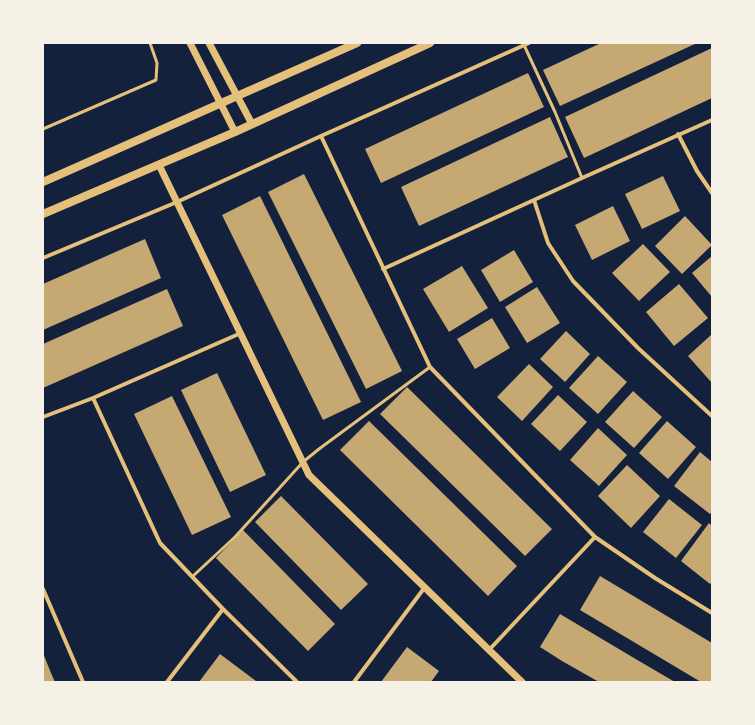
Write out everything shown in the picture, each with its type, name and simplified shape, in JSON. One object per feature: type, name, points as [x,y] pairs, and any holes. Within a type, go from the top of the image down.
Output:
[{"type":"main road","points":[[43,182],[357,43]]},
{"type":"main road","points":[[43,214],[235,132],[430,43]]},
{"type":"street","points":[[190,43],[235,132]]},
{"type":"street","points":[[209,43],[252,124]]},
{"type":"street","points":[[43,258],[177,202],[529,43]]},
{"type":"street","points":[[383,269],[678,134],[712,120]]},
{"type":"street","points":[[678,134],[697,172],[712,193]]},
{"type":"street","points":[[321,136],[430,367],[595,537],[655,578],[712,613]]},
{"type":"street","points":[[159,165],[309,475],[522,682]]},
{"type":"street","points":[[534,200],[548,243],[573,281],[638,348],[712,416]]},
{"type":"street","points":[[43,417],[93,398],[241,334]]},
{"type":"street","points":[[93,398],[160,543],[223,609],[297,682]]},
{"type":"street","points":[[489,650],[595,537]]},
{"type":"street","points":[[354,682],[425,587]]},
{"type":"street","points":[[43,589],[83,682]]},
{"type":"street","points":[[167,682],[223,609]]},
{"type":"lane","points":[[43,129],[156,80],[157,63],[150,43]]},
{"type":"lane","points":[[524,45],[555,112],[582,178]]},
{"type":"lane","points":[[193,576],[235,537],[303,462],[430,367]]},
{"type":"building","points":[[601,43],[697,43],[560,106],[543,70]]},
{"type":"building","points":[[712,48],[712,98],[584,158],[565,117]]},
{"type":"building","points":[[528,73],[544,107],[381,183],[365,149]]},
{"type":"building","points":[[550,117],[568,157],[419,226],[401,187]]},
{"type":"building","points":[[304,174],[402,371],[366,389],[268,192]]},
{"type":"building","points":[[663,176],[680,211],[642,229],[625,194]]},
{"type":"building","points":[[260,196],[361,402],[323,420],[222,215]]},
{"type":"building","points":[[613,206],[630,241],[592,260],[575,225]]},
{"type":"building","points":[[685,216],[712,245],[682,274],[655,246]]},
{"type":"building","points":[[145,239],[161,278],[43,330],[43,284]]},
{"type":"building","points":[[643,244],[670,272],[639,301],[612,273]]},
{"type":"building","points":[[514,250],[533,282],[500,302],[481,270]]},
{"type":"building","points":[[712,256],[712,297],[692,273]]},
{"type":"building","points":[[462,266],[488,308],[449,332],[423,289]]},
{"type":"building","points":[[679,284],[708,318],[674,346],[646,312]]},
{"type":"building","points":[[537,287],[560,323],[527,343],[505,307]]},
{"type":"building","points":[[167,289],[183,326],[43,388],[43,344]]},
{"type":"building","points":[[492,318],[510,348],[475,369],[457,339]]},
{"type":"building","points":[[566,331],[590,354],[565,382],[540,359]]},
{"type":"building","points":[[712,334],[712,383],[688,356]]},
{"type":"building","points":[[598,356],[627,382],[598,414],[569,388]]},
{"type":"building","points":[[529,364],[553,387],[522,421],[497,397]]},
{"type":"building","points":[[217,373],[266,475],[230,492],[181,390]]},
{"type":"building","points":[[407,387],[552,529],[525,556],[380,414]]},
{"type":"building","points":[[633,391],[662,417],[634,448],[605,422]]},
{"type":"building","points":[[558,395],[587,422],[560,451],[531,424]]},
{"type":"building","points":[[172,396],[231,517],[192,535],[134,414]]},
{"type":"building","points":[[369,421],[517,566],[488,596],[340,450]]},
{"type":"building","points":[[667,421],[696,447],[668,479],[639,453]]},
{"type":"building","points":[[598,428],[627,455],[599,486],[570,460]]},
{"type":"building","points":[[700,452],[712,462],[712,512],[710,514],[674,486]]},
{"type":"building","points":[[627,465],[660,496],[631,528],[598,496]]},
{"type":"building","points":[[281,496],[368,584],[341,610],[255,522]]},
{"type":"building","points":[[669,499],[702,525],[676,558],[643,532]]},
{"type":"building","points":[[709,523],[712,526],[712,582],[710,584],[681,561]]},
{"type":"building","points":[[243,530],[335,624],[308,651],[216,558]]},
{"type":"building","points":[[600,576],[712,643],[712,682],[701,682],[580,610]]},
{"type":"building","points":[[560,614],[675,682],[599,682],[562,661],[540,647]]},
{"type":"building","points":[[407,647],[439,671],[431,682],[381,682]]},
{"type":"building","points":[[43,653],[51,673],[55,682],[43,682]]},
{"type":"building","points":[[220,654],[256,681],[199,682]]}]
